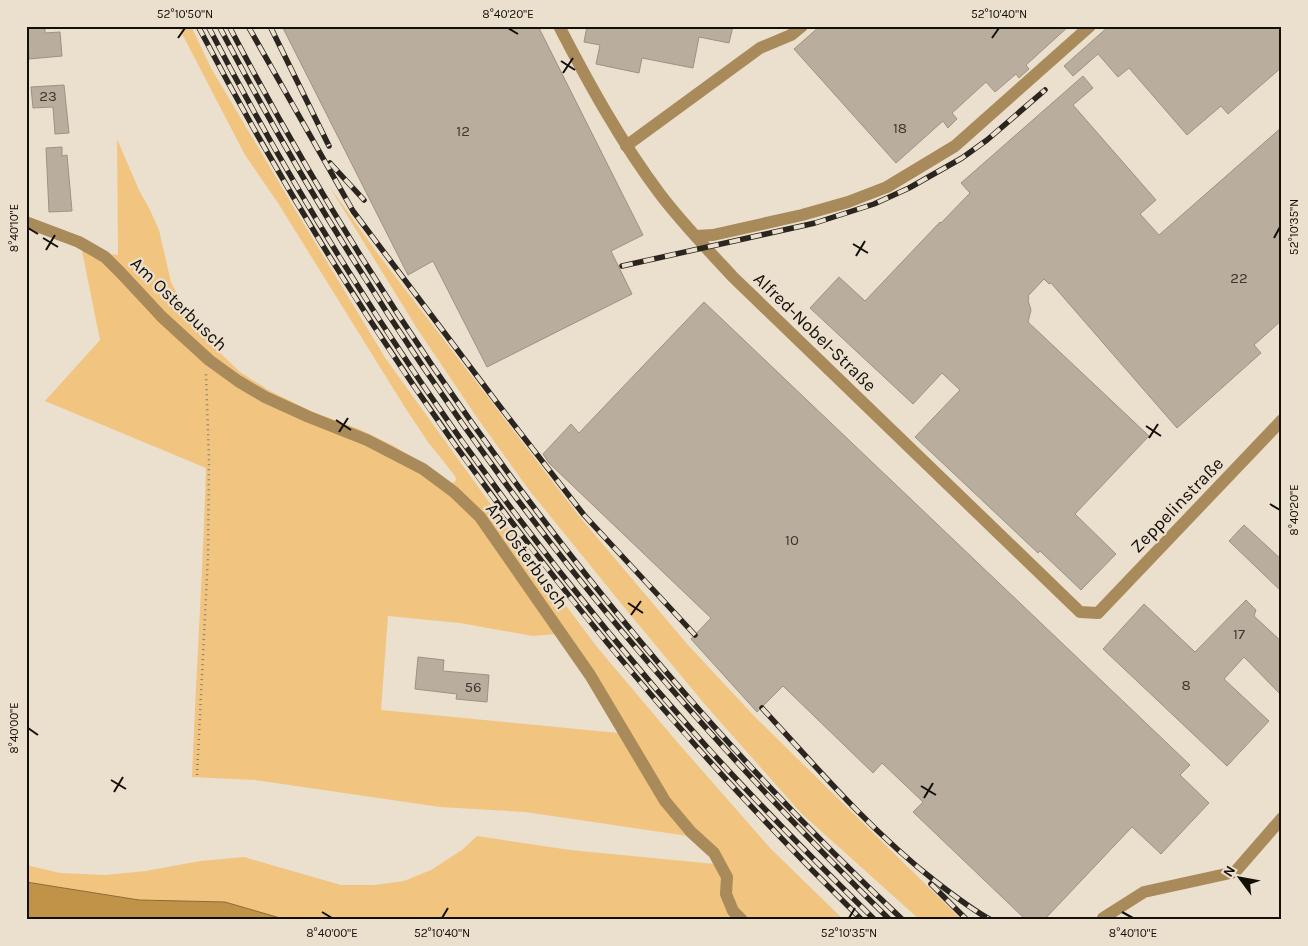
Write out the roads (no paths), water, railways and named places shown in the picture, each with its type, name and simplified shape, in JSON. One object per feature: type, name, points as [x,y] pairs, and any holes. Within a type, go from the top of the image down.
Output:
[{"type":"street","name":"Alfred-Nobel-Straße","points":[[559,26],[626,146],[660,195],[733,277],[1080,612],[1098,613]]},
{"type":"street","points":[[626,146],[760,48],[791,35],[802,26]]},
{"type":"street","points":[[696,236],[713,235],[802,215],[848,202],[887,187],[955,146],[1090,26]]},
{"type":"street","name":"Am Osterbusch","points":[[26,222],[79,242],[105,257],[122,272],[162,318],[209,360],[238,381],[308,417],[368,440],[423,469],[454,492],[480,517],[590,675],[665,801],[691,832],[714,853],[727,877],[726,894],[733,910],[742,920]]},
{"type":"street","name":"Zeppelinstraße","points":[[1098,613],[1282,420]]},
{"type":"street","points":[[1103,918],[1144,892],[1235,872],[1279,821]]},
{"type":"railway","points":[[198,26],[266,150],[338,270],[414,386],[495,500],[580,609],[669,716],[763,820],[862,920]]},
{"type":"railway","points":[[208,26],[260,123],[315,218],[373,311],[434,402],[498,491],[634,663],[706,746],[789,834],[875,920]]},
{"type":"railway","points":[[219,26],[283,143],[388,315],[464,426],[547,539],[640,653],[688,708],[787,816],[890,920]]},
{"type":"railway","points":[[229,26],[296,148],[368,268],[446,386],[529,501],[616,612],[708,720],[804,823],[903,920]]},
{"type":"railway","points":[[248,26],[353,211],[584,515],[695,635]]},
{"type":"railway","points":[[270,26],[329,146]]},
{"type":"railway","points":[[622,266],[815,223],[874,204],[909,188],[962,158],[987,140],[1045,90]]},
{"type":"railway","points":[[330,163],[364,200]]},
{"type":"railway","points":[[762,708],[824,776],[888,841],[969,907],[991,920]]},
{"type":"railway","points":[[931,884],[967,920]]}]
